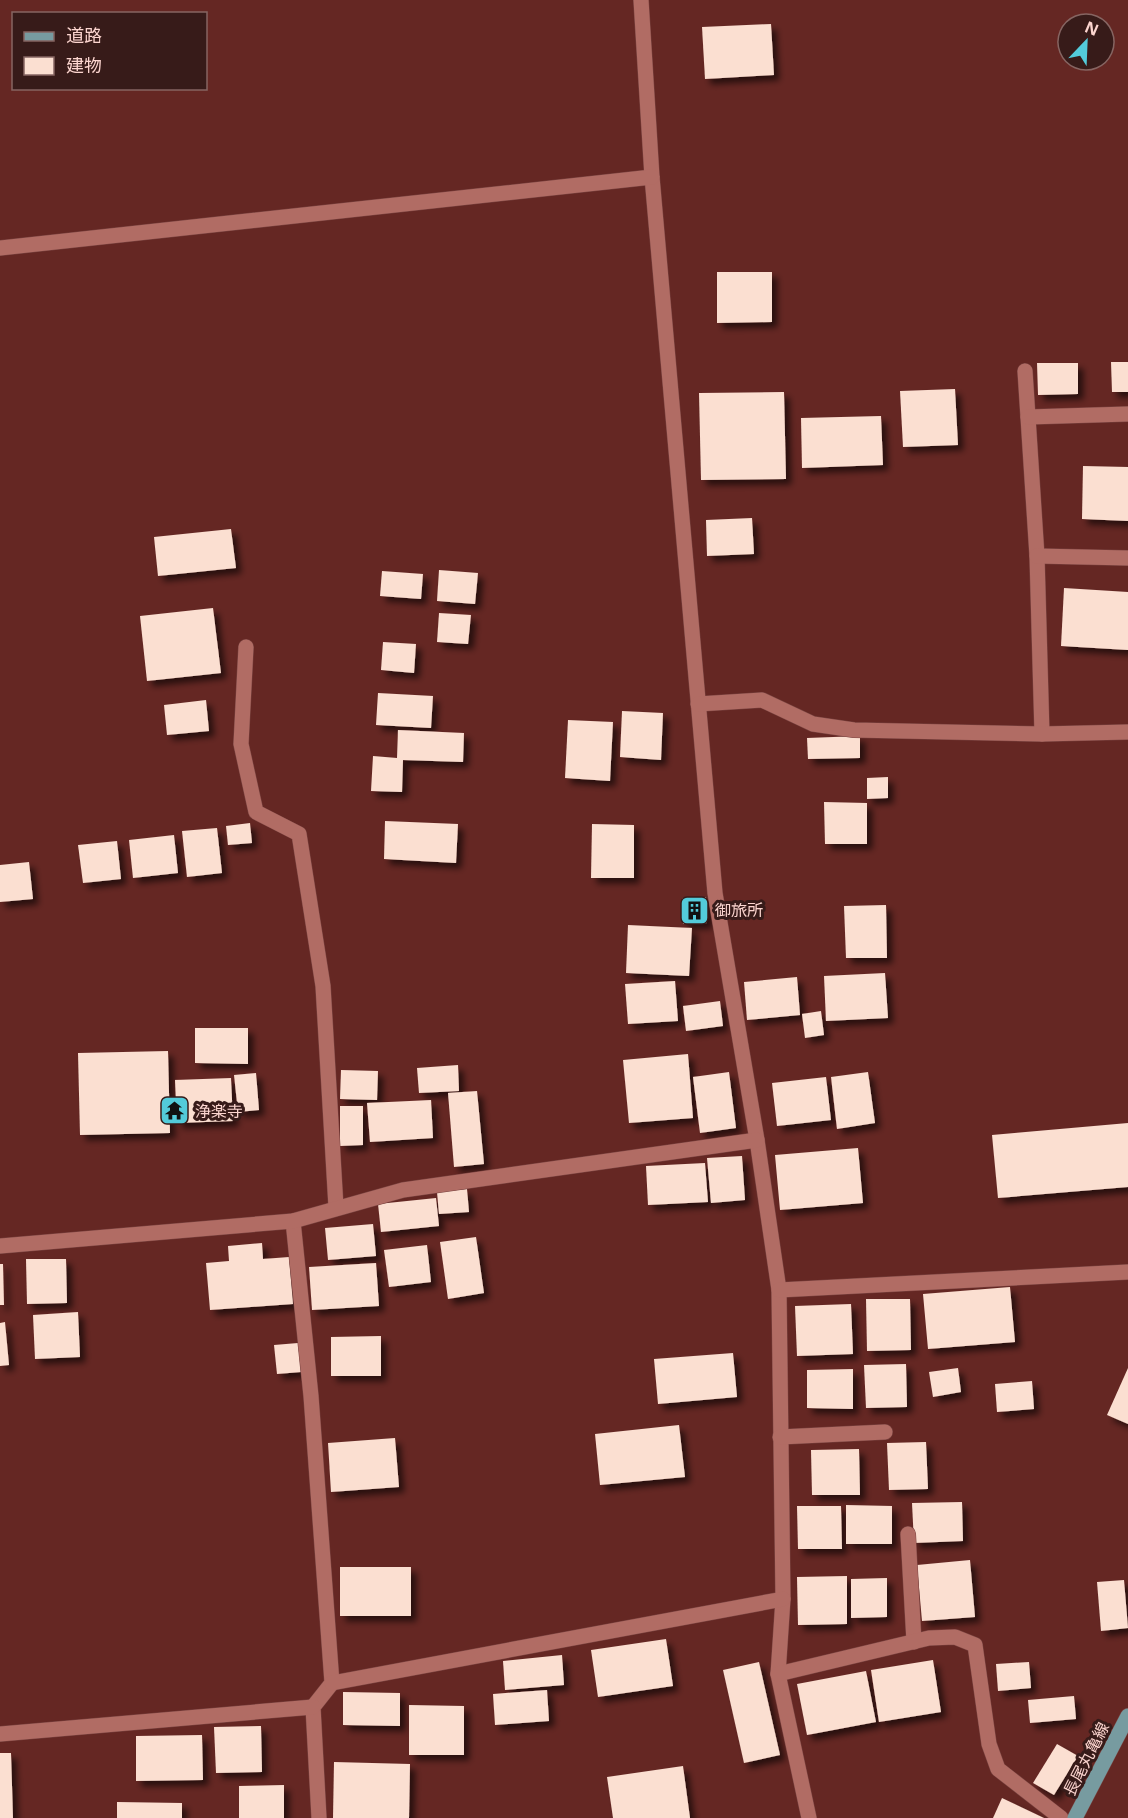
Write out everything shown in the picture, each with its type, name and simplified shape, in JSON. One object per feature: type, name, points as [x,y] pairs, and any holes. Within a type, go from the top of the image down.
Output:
[{"type":"main road","name":"長尾丸亀線","points":[[1075,1818],[1128,1716]]},
{"type":"street","points":[[641,0],[652,177],[715,893],[757,1140],[779,1290],[783,1599],[777,1674],[809,1818]]},
{"type":"street","points":[[0,249],[652,177]]},
{"type":"street","points":[[1025,371],[1037,556],[1042,734]]},
{"type":"street","points":[[1028,417],[1128,414]]},
{"type":"street","points":[[1037,556],[1128,558]]},
{"type":"street","points":[[246,647],[242,744],[256,812],[299,834],[322,986],[336,1207]]},
{"type":"street","points":[[698,704],[762,700],[813,724],[854,730],[1042,734],[1128,732]]},
{"type":"street","points":[[0,1246],[293,1221],[336,1207],[403,1190],[757,1140]]},
{"type":"street","points":[[293,1221],[311,1396],[332,1683]]},
{"type":"street","points":[[779,1290],[1128,1272]]},
{"type":"street","points":[[780,1437],[885,1432]]},
{"type":"street","points":[[908,1534],[914,1642]]},
{"type":"street","points":[[319,1818],[313,1707],[332,1683],[783,1599]]},
{"type":"street","points":[[777,1674],[914,1642],[955,1637],[975,1645],[989,1744],[998,1769],[1061,1818]]},
{"type":"street","points":[[0,1734],[313,1707]]},
{"type":"building","points":[[771,24],[774,75],[705,79],[702,27]]},
{"type":"building","points":[[717,272],[772,272],[772,322],[717,323]]},
{"type":"building","points":[[1111,362],[1128,362],[1128,392],[1112,392]]},
{"type":"building","points":[[1037,363],[1078,363],[1078,394],[1038,395]]},
{"type":"building","points":[[955,389],[958,445],[903,447],[900,391]]},
{"type":"building","points":[[784,392],[786,479],[701,480],[699,393]]},
{"type":"building","points":[[881,416],[883,465],[802,468],[801,418]]},
{"type":"building","points":[[1083,466],[1128,467],[1128,521],[1082,519]]},
{"type":"building","points":[[752,518],[754,554],[707,556],[706,520]]},
{"type":"building","points":[[231,529],[236,568],[158,576],[154,537]]},
{"type":"building","points":[[439,570],[478,573],[475,604],[437,601]]},
{"type":"building","points":[[382,571],[423,574],[421,599],[380,596]]},
{"type":"building","points":[[1064,588],[1128,592],[1128,650],[1061,646]]},
{"type":"building","points":[[213,608],[221,673],[147,681],[140,616]]},
{"type":"building","points":[[439,613],[471,615],[468,644],[437,642]]},
{"type":"building","points":[[383,642],[416,644],[414,673],[381,670]]},
{"type":"building","points":[[378,693],[433,696],[431,728],[376,725]]},
{"type":"building","points":[[206,700],[209,731],[167,735],[164,705]]},
{"type":"building","points":[[622,711],[663,713],[661,760],[620,757]]},
{"type":"building","points":[[568,720],[613,722],[610,781],[565,778]]},
{"type":"building","points":[[398,730],[464,733],[463,762],[403,760],[402,792],[371,791],[373,756],[397,758]]},
{"type":"building","points":[[860,736],[860,758],[808,759],[807,738]]},
{"type":"building","points":[[888,777],[888,798],[867,799],[867,778]]},
{"type":"building","points":[[824,802],[867,803],[867,844],[825,844]]},
{"type":"building","points":[[385,821],[458,824],[456,863],[384,859]]},
{"type":"building","points":[[250,823],[252,843],[228,845],[226,826]]},
{"type":"building","points":[[592,824],[634,825],[634,878],[591,878]]},
{"type":"building","points":[[217,828],[222,873],[187,877],[182,831]]},
{"type":"building","points":[[174,835],[178,873],[133,878],[129,840]]},
{"type":"building","points":[[117,841],[121,879],[83,883],[78,845]]},
{"type":"building","points":[[29,862],[33,899],[0,902],[0,865]]},
{"type":"building","name":"御旅所","points":[[706,897],[707,923],[683,924],[682,898]]},
{"type":"building","points":[[886,905],[887,958],[846,958],[844,906]]},
{"type":"building","points":[[628,925],[692,928],[689,976],[626,973]]},
{"type":"building","points":[[885,973],[888,1018],[826,1021],[824,976]]},
{"type":"building","points":[[797,977],[800,1015],[747,1020],[744,982]]},
{"type":"building","points":[[675,981],[678,1021],[628,1024],[625,984]]},
{"type":"building","points":[[720,1001],[723,1026],[686,1031],[683,1006]]},
{"type":"building","points":[[821,1011],[824,1035],[805,1038],[802,1014]]},
{"type":"building","points":[[195,1028],[248,1028],[248,1064],[195,1063]]},
{"type":"building","points":[[168,1051],[170,1133],[80,1135],[78,1053]]},
{"type":"building","points":[[688,1054],[693,1118],[629,1123],[623,1060]]},
{"type":"building","points":[[458,1065],[459,1091],[419,1093],[417,1068]]},
{"type":"building","points":[[341,1070],[378,1071],[377,1100],[340,1099]]},
{"type":"building","points":[[729,1072],[736,1128],[700,1133],[693,1077]]},
{"type":"building","points":[[868,1072],[875,1123],[837,1129],[831,1077]]},
{"type":"building","points":[[256,1073],[259,1110],[238,1112],[234,1075]]},
{"type":"building","points":[[826,1077],[831,1120],[777,1126],[772,1083]]},
{"type":"building","points":[[231,1078],[233,1121],[177,1123],[175,1080]]},
{"type":"building","points":[[477,1091],[484,1164],[454,1167],[448,1093]]},
{"type":"building","points":[[431,1100],[433,1138],[370,1142],[367,1103]]},
{"type":"building","points":[[340,1106],[363,1106],[363,1145],[340,1146]]},
{"type":"building","points":[[1128,1123],[1128,1187],[998,1198],[992,1135]]},
{"type":"building","points":[[858,1148],[863,1203],[780,1210],[775,1155]]},
{"type":"building","points":[[742,1156],[745,1200],[711,1203],[707,1158]]},
{"type":"building","points":[[705,1163],[708,1202],[648,1205],[646,1166]]},
{"type":"building","points":[[467,1189],[469,1212],[439,1214],[437,1192]]},
{"type":"building","points":[[436,1198],[439,1226],[381,1232],[378,1204]]},
{"type":"building","points":[[373,1224],[376,1256],[328,1260],[325,1228]]},
{"type":"building","points":[[476,1237],[484,1293],[448,1299],[440,1242]]},
{"type":"building","points":[[262,1243],[263,1259],[289,1257],[293,1304],[210,1310],[206,1263],[229,1261],[228,1246]]},
{"type":"building","points":[[427,1245],[431,1282],[389,1287],[384,1250]]},
{"type":"building","points":[[26,1259],[66,1259],[67,1303],[27,1304]]},
{"type":"building","points":[[376,1263],[379,1306],[312,1310],[309,1267]]},
{"type":"building","points":[[0,1264],[3,1264],[4,1305],[0,1305]]},
{"type":"building","points":[[1010,1287],[1015,1342],[928,1349],[923,1294]]},
{"type":"building","points":[[866,1299],[910,1299],[911,1350],[867,1351]]},
{"type":"building","points":[[851,1304],[853,1354],[797,1356],[795,1306]]},
{"type":"building","points":[[78,1312],[80,1357],[35,1359],[33,1315]]},
{"type":"building","points":[[5,1322],[9,1365],[0,1366],[0,1323]]},
{"type":"building","points":[[381,1336],[381,1376],[331,1376],[331,1337]]},
{"type":"building","points":[[298,1343],[301,1372],[277,1374],[274,1345]]},
{"type":"building","points":[[733,1353],[737,1397],[658,1404],[654,1359]]},
{"type":"building","points":[[906,1364],[907,1407],[866,1408],[864,1365]]},
{"type":"building","points":[[958,1368],[961,1392],[933,1397],[929,1372]]},
{"type":"building","points":[[1128,1368],[1128,1424],[1107,1415]]},
{"type":"building","points":[[853,1369],[853,1409],[807,1408],[807,1370]]},
{"type":"building","points":[[1032,1381],[1034,1409],[997,1412],[995,1384]]},
{"type":"building","points":[[679,1425],[685,1477],[600,1485],[595,1434]]},
{"type":"building","points":[[395,1438],[399,1487],[331,1492],[328,1443]]},
{"type":"building","points":[[926,1442],[928,1489],[889,1490],[887,1443]]},
{"type":"building","points":[[859,1449],[860,1495],[812,1495],[811,1450]]},
{"type":"building","points":[[962,1502],[963,1541],[914,1543],[912,1503]]},
{"type":"building","points":[[846,1505],[892,1506],[892,1544],[846,1544]]},
{"type":"building","points":[[797,1506],[841,1506],[842,1549],[798,1549]]},
{"type":"building","points":[[970,1560],[975,1617],[922,1621],[917,1565]]},
{"type":"building","points":[[340,1567],[411,1567],[411,1616],[340,1616]]},
{"type":"building","points":[[847,1576],[847,1624],[798,1625],[797,1577]]},
{"type":"building","points":[[887,1578],[887,1617],[851,1618],[851,1579]]},
{"type":"building","points":[[1124,1580],[1128,1628],[1101,1631],[1097,1582]]},
{"type":"building","points":[[666,1639],[673,1686],[598,1697],[591,1650]]},
{"type":"building","points":[[562,1655],[564,1685],[505,1690],[503,1661]]},
{"type":"building","points":[[933,1660],[941,1712],[879,1722],[871,1670]]},
{"type":"building","points":[[759,1662],[780,1755],[744,1763],[723,1670]]},
{"type":"building","points":[[1029,1662],[1031,1688],[998,1691],[996,1664]]},
{"type":"building","points":[[866,1671],[876,1722],[807,1735],[797,1684]]},
{"type":"building","points":[[547,1690],[549,1721],[495,1725],[493,1694]]},
{"type":"building","points":[[343,1692],[400,1693],[400,1726],[343,1725]]},
{"type":"building","points":[[1074,1696],[1076,1719],[1030,1723],[1028,1700]]},
{"type":"building","points":[[409,1705],[464,1706],[464,1755],[409,1755]]},
{"type":"building","points":[[261,1726],[262,1772],[216,1773],[214,1727]]},
{"type":"building","points":[[202,1735],[203,1780],[136,1781],[136,1736]]},
{"type":"building","points":[[1057,1744],[1078,1756],[1054,1795],[1033,1783]]},
{"type":"building","points":[[0,1753],[11,1753],[13,1818],[0,1818]]},
{"type":"building","points":[[334,1762],[410,1764],[409,1818],[333,1818]]},
{"type":"building","points":[[683,1766],[690,1818],[613,1818],[607,1777]]},
{"type":"building","points":[[284,1785],[284,1818],[239,1818],[239,1786]]},
{"type":"building","points":[[1002,1798],[1044,1818],[993,1818]]},
{"type":"building","points":[[117,1802],[182,1803],[182,1818],[117,1818]]},
{"type":"place","name":"御旅所","points":[[694,910]]},
{"type":"place","name":"浄楽寺","points":[[174,1111]]}]
